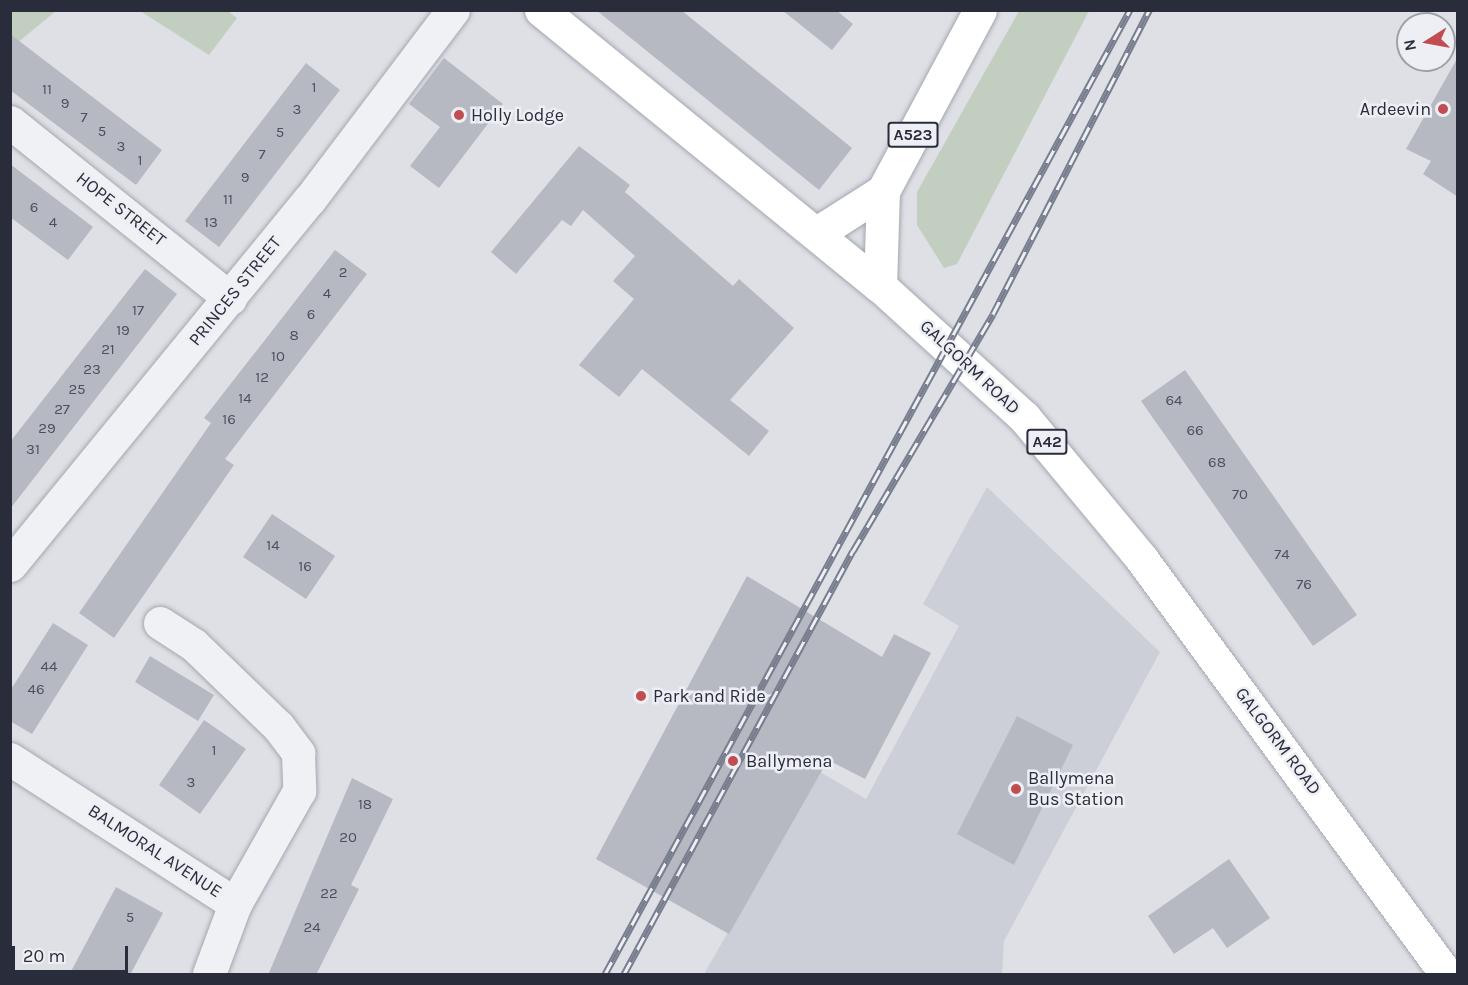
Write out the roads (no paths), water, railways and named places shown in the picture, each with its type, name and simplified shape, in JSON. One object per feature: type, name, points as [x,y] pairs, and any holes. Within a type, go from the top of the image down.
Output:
[{"type":"main road","name":"GALGORM ROAD","points":[[541,10],[817,233],[988,380],[1078,477],[1446,975]]},
{"type":"main road","name":"A523","points":[[880,286],[883,191],[980,10]]},
{"type":"main road","name":"A523","points":[[817,233],[883,191]]},
{"type":"street","name":"PRINCES STREET","points":[[10,565],[230,298],[453,10]]},
{"type":"street","name":"HOPE STREET","points":[[10,122],[230,298]]},
{"type":"street","points":[[160,622],[203,653],[278,726],[298,753],[299,791],[235,904]]},
{"type":"street","name":"BALMORAL AVENUE","points":[[10,759],[235,904],[209,975]]},
{"type":"railway","points":[[605,974],[1130,10]]},
{"type":"railway","points":[[624,974],[853,551],[993,314],[1149,10]]},
{"type":"place","name":"Ardeevin","points":[[1443,109]]},
{"type":"place","name":"Holly Lodge","points":[[459,115]]},
{"type":"place","name":"Park and Ride","points":[[641,696]]},
{"type":"place","name":"Ballymena","points":[[733,761]]},
{"type":"place","name":"Ballymena Bus Station","points":[[1016,789]]}]
